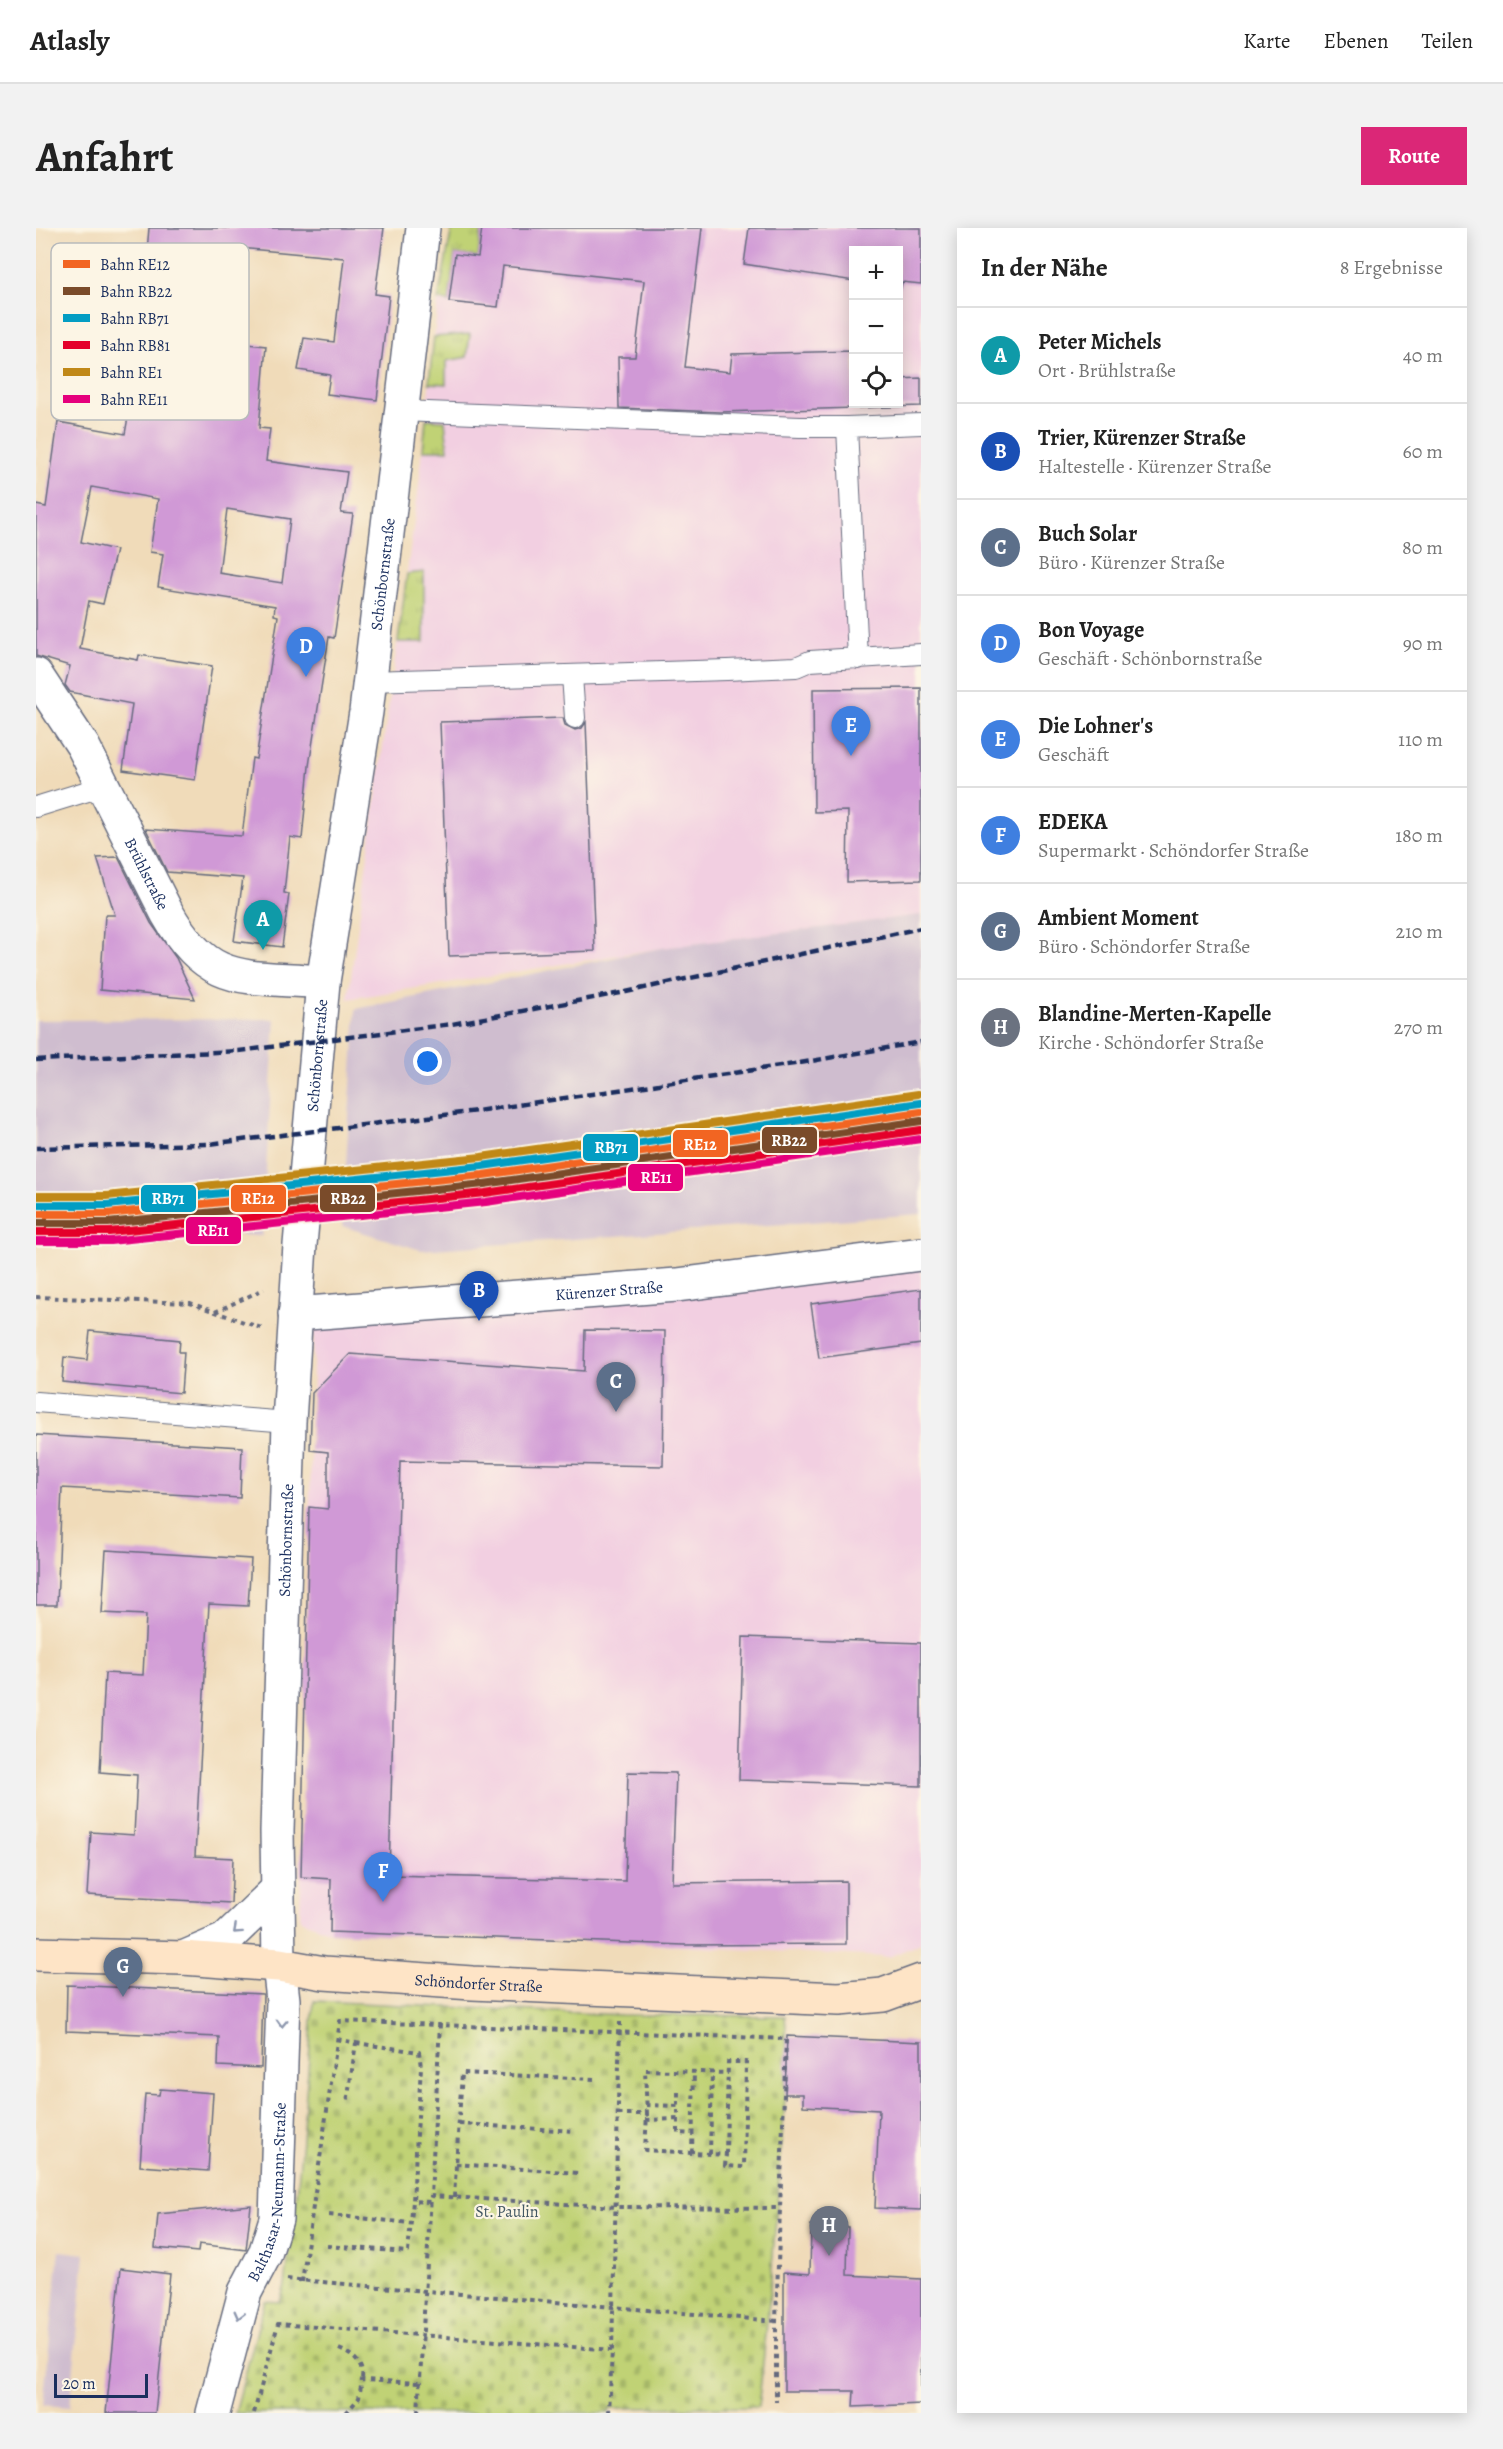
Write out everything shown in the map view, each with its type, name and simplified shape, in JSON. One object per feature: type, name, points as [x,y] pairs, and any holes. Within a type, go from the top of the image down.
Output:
[{"type":"main road","name":"Schöndorfer Straße","points":[[36,1954],[183,1958],[279,1965],[324,1973],[472,1983],[839,1999],[883,1995],[921,1981]]},
{"type":"street","name":"Schönbornstraße","points":[[279,1965],[278,1889],[289,1422],[295,1314],[323,982],[369,681],[423,228]]},
{"type":"street","name":"Brühlstraße","points":[[36,675],[83,746],[167,913],[180,936],[196,956],[214,968],[236,975],[323,982]]},
{"type":"street","name":"Kürenzer Straße","points":[[295,1314],[677,1285],[921,1254]]},
{"type":"street","points":[[183,1958],[225,1940],[278,1889]]},
{"type":"street","name":"Balthasar-Neumann-Straße","points":[[213,2413],[245,2292],[257,2269],[276,2219],[283,2000],[279,1965]]},
{"type":"lane","points":[[402,411],[800,428],[921,424]]},
{"type":"lane","points":[[847,427],[858,659]]},
{"type":"lane","points":[[369,681],[796,667],[810,661],[921,654]]},
{"type":"lane","points":[[572,676],[575,718]]},
{"type":"lane","points":[[36,807],[104,786]]},
{"type":"lane","points":[[36,1402],[289,1422]]},
{"type":"path","points":[[215,1312],[265,1288]]},
{"type":"path","points":[[36,1298],[190,1303],[261,1330]]},
{"type":"path","points":[[609,2413],[615,2307],[619,2031],[623,1989]]},
{"type":"path","points":[[302,2282],[339,2021],[786,2039],[776,2321],[776,2402]]},
{"type":"path","points":[[418,2413],[440,2024]]},
{"type":"path","points":[[327,2246],[408,2252],[421,2067],[419,2052],[337,2039]]},
{"type":"path","points":[[347,2103],[356,2043]]},
{"type":"path","points":[[728,2062],[746,2062],[744,2167],[725,2166],[726,2155],[728,2062]]},
{"type":"path","points":[[726,2155],[645,2150],[647,2114],[645,2070],[728,2073]]},
{"type":"path","points":[[692,2153],[694,2072]]},
{"type":"path","points":[[710,2154],[712,2072]]},
{"type":"path","points":[[454,2197],[462,2073],[594,2079]]},
{"type":"path","points":[[678,2092],[678,2133],[693,2134]]},
{"type":"path","points":[[646,2105],[678,2106]]},
{"type":"path","points":[[618,2114],[647,2114]]},
{"type":"path","points":[[646,2120],[678,2119]]},
{"type":"path","points":[[459,2124],[574,2131]]},
{"type":"path","points":[[456,2164],[578,2173]]},
{"type":"path","points":[[431,2196],[617,2207],[780,2208]]},
{"type":"path","points":[[413,2201],[430,2202]]},
{"type":"path","points":[[329,2215],[411,2223]]},
{"type":"path","points":[[257,2269],[302,2282],[776,2321]]},
{"type":"path","points":[[254,2413],[278,2324],[612,2350]]},
{"type":"path","points":[[339,2349],[352,2355],[363,2370],[359,2398],[346,2413]]},
{"type":"path","points":[[362,2380],[420,2383]]},
{"type":"shaded area","points":[[452,228],[921,228],[921,915],[662,948],[348,999],[419,486],[438,300]]},
{"type":"shaded area","points":[[921,915],[921,1214],[421,1250],[342,1226],[356,1009],[662,948]]},
{"type":"shaded area","points":[[275,1019],[262,1236],[36,1226],[36,1020]]},
{"type":"shaded area","points":[[921,1255],[921,1943],[889,1957],[507,1937],[330,1932],[300,1919],[314,1327]]},
{"type":"shaded area","points":[[59,2251],[85,2254],[70,2407],[43,2405]]},
{"type":"green space","points":[[452,228],[482,228],[478,257],[455,254],[449,302],[438,300]]},
{"type":"green space","points":[[470,334],[467,357],[446,361],[446,384],[429,383],[434,337]]},
{"type":"green space","points":[[426,419],[445,420],[448,450],[423,450]]},
{"type":"green space","points":[[424,572],[424,642],[398,642],[407,574]]},
{"type":"green space","name":"St. Paulin","points":[[314,2001],[621,2015],[785,2016],[787,2053],[784,2110],[758,2407],[610,2408],[609,2413],[235,2413],[265,2301],[280,2302],[285,2285],[298,2185]]},
{"type":"building","points":[[149,228],[384,228],[375,294],[389,296],[377,400],[327,394],[330,375],[298,370],[304,338],[334,342],[344,258],[249,249],[249,243],[148,243]]},
{"type":"building","points":[[482,228],[702,228],[685,367],[730,372],[732,354],[849,351],[849,408],[854,408],[720,412],[619,408],[618,357],[635,357],[644,281],[503,266],[498,307],[449,302],[455,254],[478,257]]},
{"type":"building","points":[[749,228],[921,228],[921,284],[903,282],[903,246],[849,246],[849,280],[744,264]]},
{"type":"building","points":[[249,344],[266,346],[259,428],[270,429],[266,461],[347,472],[341,513],[353,514],[334,638],[329,637],[309,766],[302,839],[290,837],[284,893],[289,894],[282,947],[234,941],[243,878],[167,872],[146,829],[242,836],[252,758],[256,759],[278,616],[274,615],[275,606],[158,587],[163,554],[150,552],[158,499],[92,487],[81,542],[116,550],[103,604],[89,601],[80,649],[138,660],[139,655],[212,666],[195,780],[123,770],[132,704],[70,692],[65,685],[70,666],[36,656],[36,505],[46,507],[58,422],[125,434],[128,420],[249,420]],"holes":[[[227,509],[290,519],[282,583],[219,573]]]},
{"type":"building","points":[[921,378],[921,406],[903,407],[903,379]]},
{"type":"building","points":[[921,688],[921,880],[847,882],[848,811],[814,812],[813,689]]},
{"type":"building","points":[[563,718],[565,725],[575,730],[582,728],[586,722],[595,951],[449,956],[440,722]]},
{"type":"building","points":[[118,857],[151,923],[176,958],[195,999],[100,990],[105,915],[115,915],[97,858]]},
{"type":"building","points":[[921,1289],[921,1344],[819,1358],[811,1304]]},
{"type":"building","points":[[585,1330],[665,1331],[663,1466],[400,1461],[389,1875],[625,1881],[628,1772],[676,1773],[672,1883],[846,1881],[846,1944],[684,1945],[330,1932],[331,1879],[301,1877],[309,1507],[328,1509],[328,1452],[310,1450],[312,1393],[350,1354],[584,1371]]},
{"type":"building","points":[[90,1331],[180,1340],[179,1352],[184,1352],[181,1393],[62,1382],[64,1357],[87,1360]]},
{"type":"building","points":[[36,1435],[242,1447],[240,1498],[62,1488],[57,1605],[36,1605]]},
{"type":"building","points":[[106,1550],[251,1559],[248,1606],[209,1604],[195,1856],[233,1858],[231,1903],[87,1895],[91,1832],[134,1835],[137,1775],[100,1772],[105,1673],[143,1675],[146,1615],[102,1613]]},
{"type":"building","points":[[743,1637],[921,1643],[921,1786],[739,1780]]},
{"type":"building","points":[[67,1985],[263,1994],[261,2068],[218,2066],[219,2037],[66,2031]]},
{"type":"building","points":[[787,2036],[921,2042],[921,2210],[875,2208],[879,2110],[803,2106],[803,2094],[785,2094]]},
{"type":"building","points":[[160,2089],[213,2093],[208,2171],[140,2166],[145,2094],[159,2095]]},
{"type":"building","points":[[251,2205],[246,2250],[199,2244],[198,2252],[155,2248],[158,2214]]},
{"type":"building","points":[[811,2225],[848,2227],[847,2275],[921,2279],[921,2404],[853,2407],[854,2391],[784,2391],[784,2272],[810,2274]]},
{"type":"building","points":[[121,2268],[170,2274],[155,2413],[106,2413]]},
{"type":"railway","points":[[36,1060],[239,1051],[452,1024],[626,992],[921,928]]},
{"type":"railway","points":[[36,1148],[209,1144],[477,1111],[794,1064],[921,1042]]},
{"type":"railway","points":[[36,1193],[130,1192],[270,1180],[474,1155],[921,1092]]},
{"type":"rail line","name":"RE1","points":[[36,1196],[106,1196],[481,1157],[918,1094]]},
{"type":"rail line","name":"RB71","points":[[36,1205],[107,1205],[482,1166],[920,1103]]},
{"type":"rail line","name":"RE12","points":[[36,1214],[107,1214],[483,1175],[921,1112]]},
{"type":"rail line","name":"RB22","points":[[36,1223],[108,1223],[484,1184],[921,1121]]},
{"type":"rail line","name":"RB81","points":[[36,1232],[109,1232],[485,1193],[921,1130]]},
{"type":"rail line","name":"RE11","points":[[36,1241],[110,1241],[486,1202],[921,1139]]},
{"type":"place","name":"Bon Voyage","points":[[306,677]]},
{"type":"place","name":"Die Lohner's","points":[[851,756]]},
{"type":"place","name":"Peter Michels","points":[[263,950]]},
{"type":"place","name":"Trier, Kürenzer Straße","points":[[479,1321]]},
{"type":"place","name":"Buch Solar","points":[[616,1412]]},
{"type":"place","name":"EDEKA","points":[[383,1902]]},
{"type":"place","name":"Ambient Moment","points":[[123,1997]]},
{"type":"place","name":"Blandine-Merten-Kapelle","points":[[829,2256]]}]
